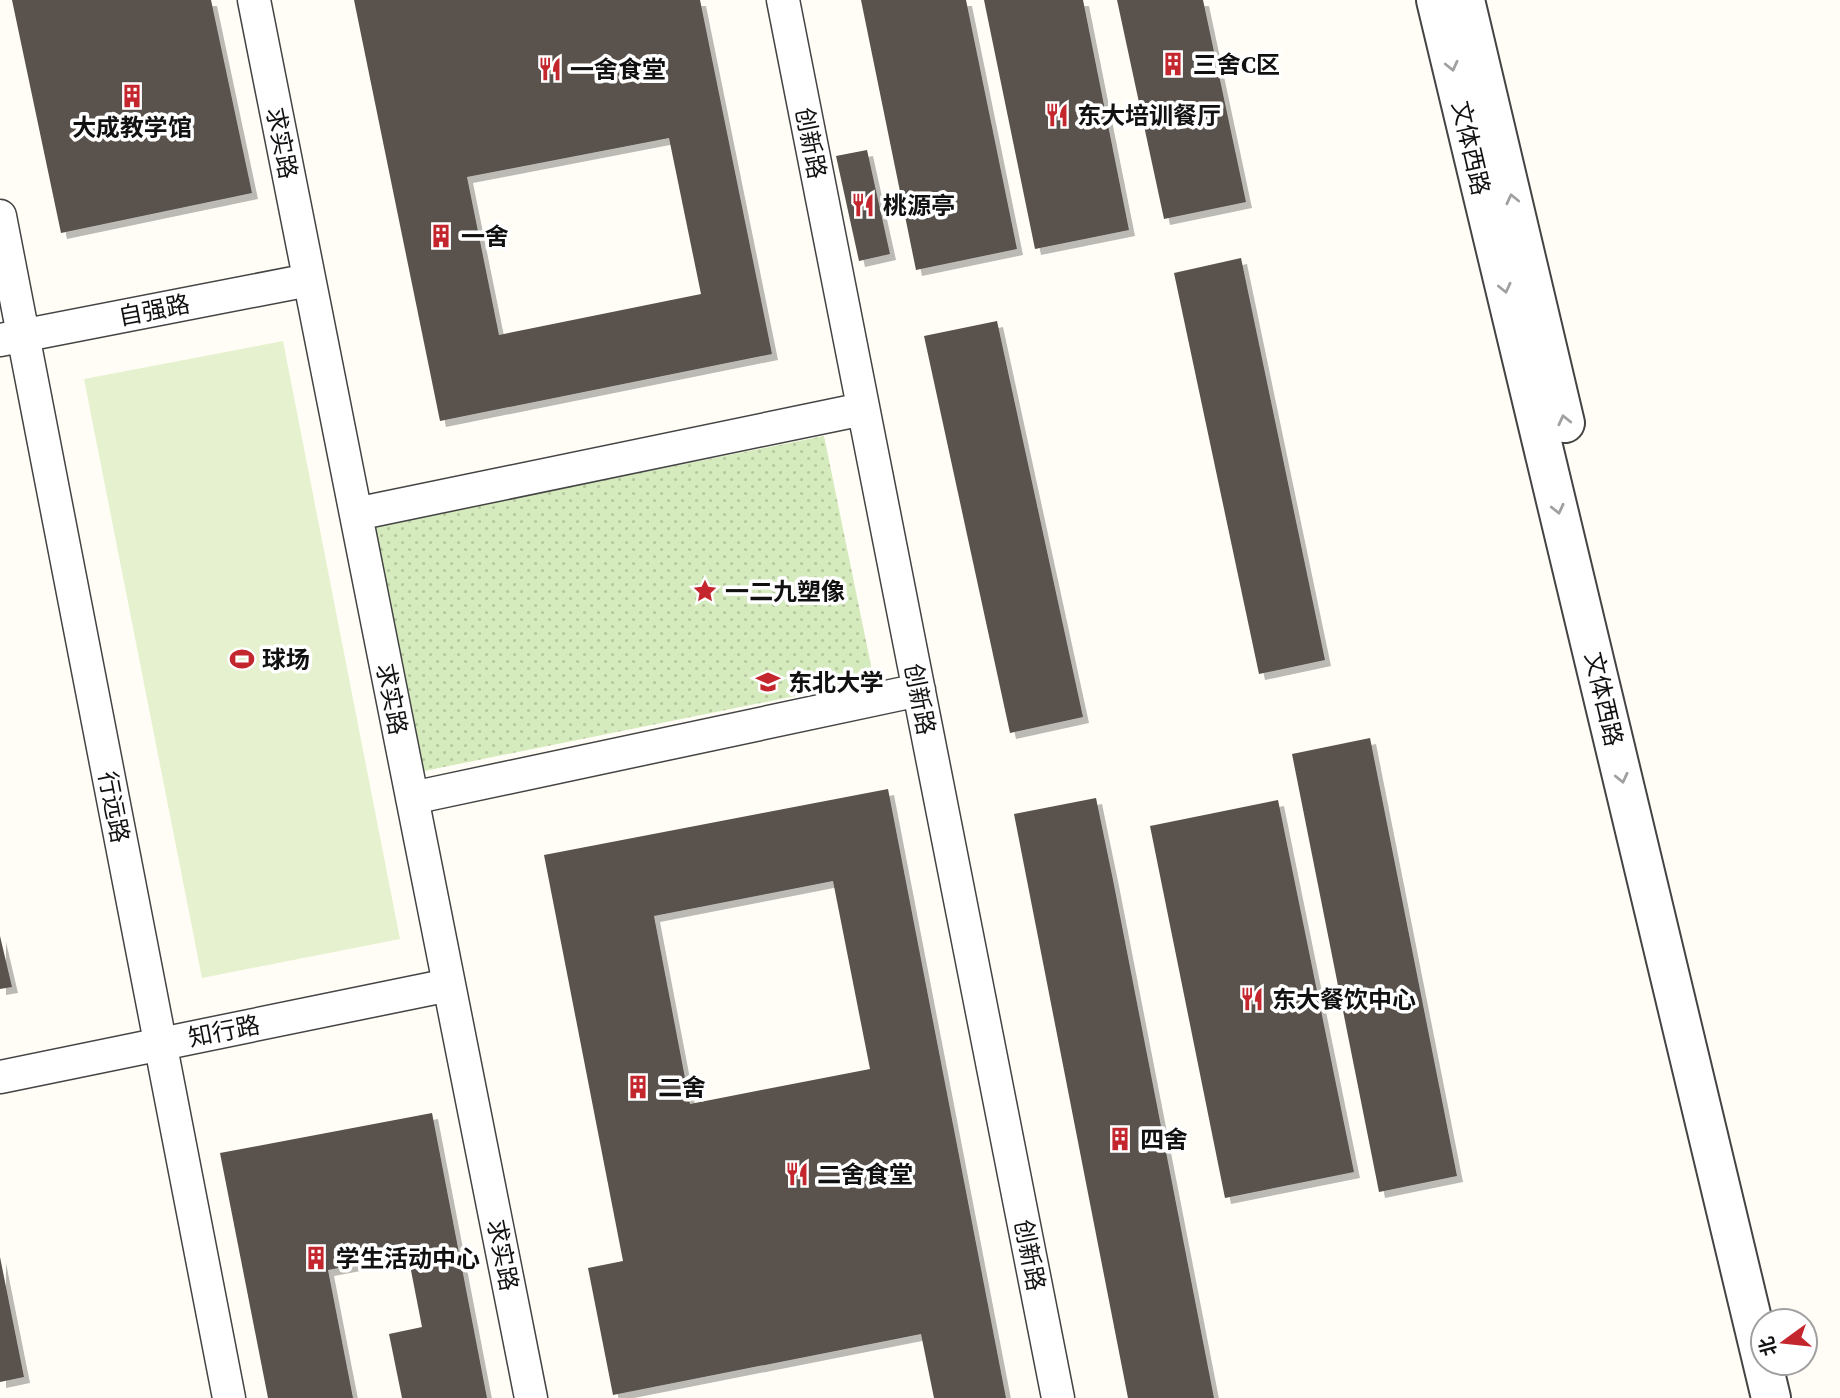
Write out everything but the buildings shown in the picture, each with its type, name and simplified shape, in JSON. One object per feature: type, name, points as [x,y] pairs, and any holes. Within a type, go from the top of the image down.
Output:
[{"type":"street","name":"求实路","points":[[254,0],[531,1398]]},
{"type":"street","name":"创新路","points":[[783,0],[1058,1398]]},
{"type":"street","name":"文体西路","points":[[1436,0],[1771,1398]]},
{"type":"street","name":"文体西路","points":[[1465,0],[1774,1307]]},
{"type":"street","name":"行远路","points":[[0,216],[11,338],[159,1044],[229,1398]]},
{"type":"street","name":"自强路","points":[[11,338],[309,280]]},
{"type":"street","points":[[356,514],[863,410]]},
{"type":"street","points":[[412,798],[919,690]]},
{"type":"street","name":"知行路","points":[[0,1077],[449,985]]},
{"type":"street","points":[[1790,1377],[1795,1398]]},
{"type":"green space","name":"球场","points":[[283,341],[400,939],[202,978],[84,379]]},
{"type":"green space","points":[[824,436],[874,680],[419,772],[370,527]]},
{"type":"place","name":"三舍C区","points":[[1173,64]]},
{"type":"place","name":"一舍食堂","points":[[550,69]]},
{"type":"place","name":"大成教学馆","points":[[132,96]]},
{"type":"place","name":"东大培训餐厅","points":[[1057,115]]},
{"type":"place","name":"桃源亭","points":[[863,205]]},
{"type":"place","name":"一舍","points":[[441,236]]},
{"type":"place","name":"一二九塑像","points":[[705,591]]},
{"type":"place","name":"球场","points":[[242,659]]},
{"type":"place","name":"东北大学","points":[[768,682]]},
{"type":"place","name":"东大餐饮中心","points":[[1252,999]]},
{"type":"place","name":"二舍","points":[[638,1087]]},
{"type":"place","name":"四舍","points":[[1120,1139]]},
{"type":"place","name":"二舍食堂","points":[[797,1174]]},
{"type":"place","name":"学生活动中心","points":[[316,1258]]}]
